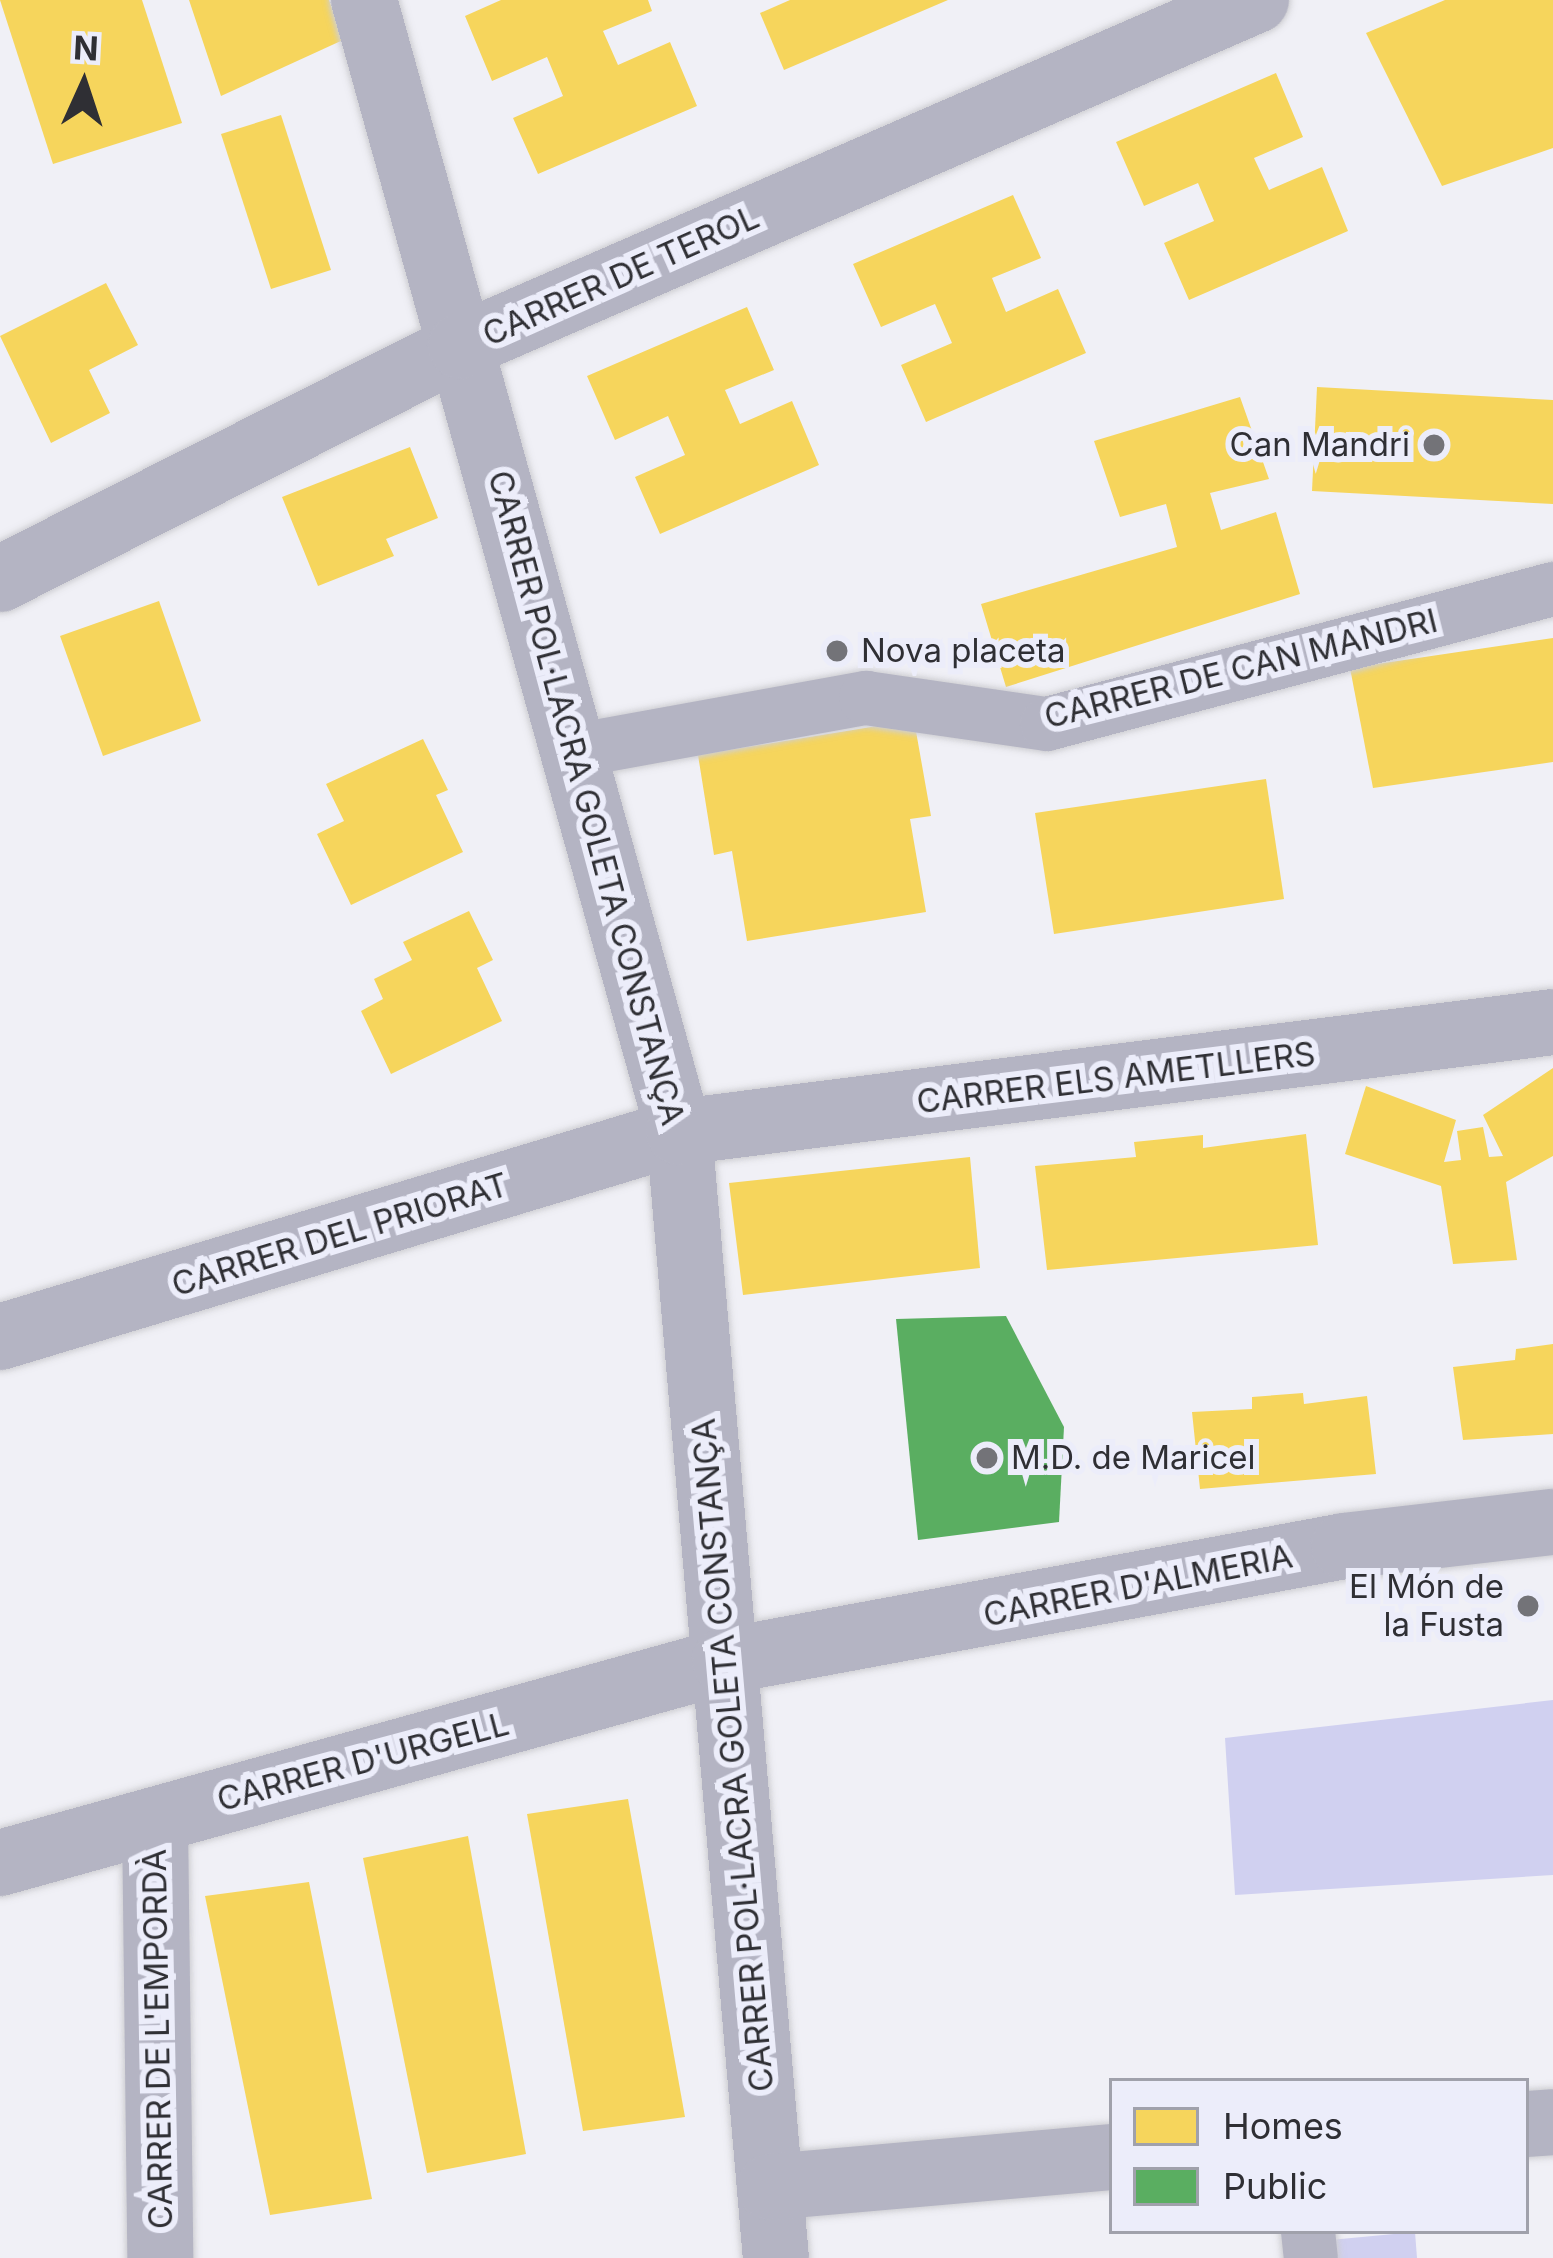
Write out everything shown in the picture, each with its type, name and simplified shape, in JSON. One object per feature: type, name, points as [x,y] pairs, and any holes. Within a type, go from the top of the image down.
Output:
[{"type":"street","name":"CARRER POL·LACRA GOLETA CONSTANÇA","points":[[364,0],[680,1132],[776,2258]]},
{"type":"street","name":"CARRER DE TEROL","points":[[0,579],[461,346],[1256,0]]},
{"type":"street","name":"CARRER DE CAN MANDRI","points":[[573,751],[866,698],[1047,724],[1553,589]]},
{"type":"street","name":"CARRER ELS AMETLLERS","points":[[680,1132],[1553,1022]]},
{"type":"street","name":"CARRER DEL PRIORAT","points":[[0,1337],[680,1132]]},
{"type":"street","name":"CARRER D'ALMERIA","points":[[725,1661],[1344,1546],[1553,1522]]},
{"type":"street","name":"CARRER D'URGELL","points":[[0,1863],[725,1661]]},
{"type":"street","name":"CARRER DE L'EMPORDÀ","points":[[155,1820],[160,2258]]},
{"type":"street","points":[[770,2187],[1109,2157]]},
{"type":"shaded area","points":[[1553,1700],[1553,1875],[1235,1895],[1225,1738]]},
{"type":"shaded area","points":[[1415,2234],[1417,2258],[1311,2258],[1309,2242]]},
{"type":"building: Homes","points":[[0,0],[142,0],[182,123],[53,164]]},
{"type":"building: Homes","points":[[189,0],[329,0],[343,40],[221,96]]},
{"type":"building: Homes","points":[[501,0],[648,0],[652,11],[603,31],[618,65],[670,42],[697,106],[538,174],[513,118],[563,96],[547,57],[492,81],[465,16]]},
{"type":"building: Homes","points":[[790,0],[948,0],[784,70],[760,13]]},
{"type":"building: Homes","points":[[1445,0],[1553,0],[1553,148],[1442,186],[1366,33]]},
{"type":"building: Homes","points":[[1276,73],[1303,137],[1254,158],[1269,190],[1322,167],[1348,231],[1189,300],[1164,243],[1214,221],[1198,183],[1144,206],[1116,142]]},
{"type":"building: Homes","points":[[281,115],[331,270],[271,289],[221,134]]},
{"type":"building: Homes","points":[[1013,195],[1041,258],[992,278],[1006,312],[1058,289],[1086,353],[926,422],[901,365],[952,343],[935,304],[881,327],[853,264]]},
{"type":"building: Homes","points":[[106,283],[138,345],[89,370],[110,413],[51,443],[0,336]]},
{"type":"building: Homes","points":[[747,307],[774,370],[725,390],[740,424],[792,401],[819,465],[660,534],[635,477],[685,455],[668,416],[615,440],[587,376]]},
{"type":"building: Homes","name":"Can Mandri","points":[[1317,387],[1553,400],[1553,504],[1312,491]]},
{"type":"building: Homes","points":[[1240,397],[1269,479],[1210,493],[1221,530],[1276,512],[1300,594],[1006,687],[981,604],[1177,547],[1166,504],[1120,517],[1094,441]]},
{"type":"building: Homes","points":[[410,447],[438,518],[386,539],[394,556],[318,586],[282,497]]},
{"type":"building: Homes","points":[[159,601],[201,721],[103,756],[60,636]]},
{"type":"building: Homes","points":[[1553,638],[1553,762],[1373,788],[1350,668]]},
{"type":"building: Homes","points":[[914,720],[931,816],[910,819],[926,912],[747,941],[732,851],[714,855],[698,755]]},
{"type":"building: Homes","points":[[423,739],[448,790],[436,795],[463,852],[351,905],[317,834],[344,821],[326,784]]},
{"type":"building: Homes","points":[[1266,779],[1284,899],[1054,934],[1035,813]]},
{"type":"building: Homes","points":[[469,911],[493,960],[477,968],[502,1021],[391,1074],[361,1011],[383,999],[374,979],[412,960],[403,942]]},
{"type":"building: Homes","points":[[1553,1068],[1553,1156],[1506,1182],[1517,1260],[1453,1264],[1441,1186],[1345,1154],[1366,1086],[1456,1120],[1444,1162],[1461,1160],[1457,1131],[1483,1127],[1489,1157],[1503,1156],[1483,1115]]},
{"type":"building: Homes","points":[[1306,1134],[1318,1245],[1047,1270],[1035,1166],[1136,1157],[1134,1142],[1203,1135],[1203,1148]]},
{"type":"building: Homes","points":[[970,1157],[980,1268],[743,1295],[729,1183]]},
{"type":"building: Homes","points":[[1553,1344],[1553,1434],[1463,1440],[1453,1367],[1515,1360],[1516,1349]]},
{"type":"building: Homes","points":[[1303,1393],[1304,1404],[1367,1396],[1376,1474],[1200,1489],[1192,1412],[1252,1409],[1252,1397]]},
{"type":"building: Homes","points":[[628,1799],[685,2117],[583,2131],[527,1814]]},
{"type":"building: Homes","points":[[468,1836],[526,2154],[427,2173],[363,1858]]},
{"type":"building: Homes","points":[[309,1882],[372,2199],[270,2215],[205,1896]]},
{"type":"building: Public","name":"M.D. de Maricel","points":[[1006,1316],[1064,1427],[1059,1522],[918,1540],[896,1319]]},
{"type":"place","name":"Can Mandri","points":[[1434,445]]},
{"type":"place","name":"Nova placeta","points":[[837,651]]},
{"type":"place","name":"M.D. de Maricel","points":[[987,1458]]},
{"type":"place","name":"El Món de la Fusta","points":[[1528,1606]]}]
